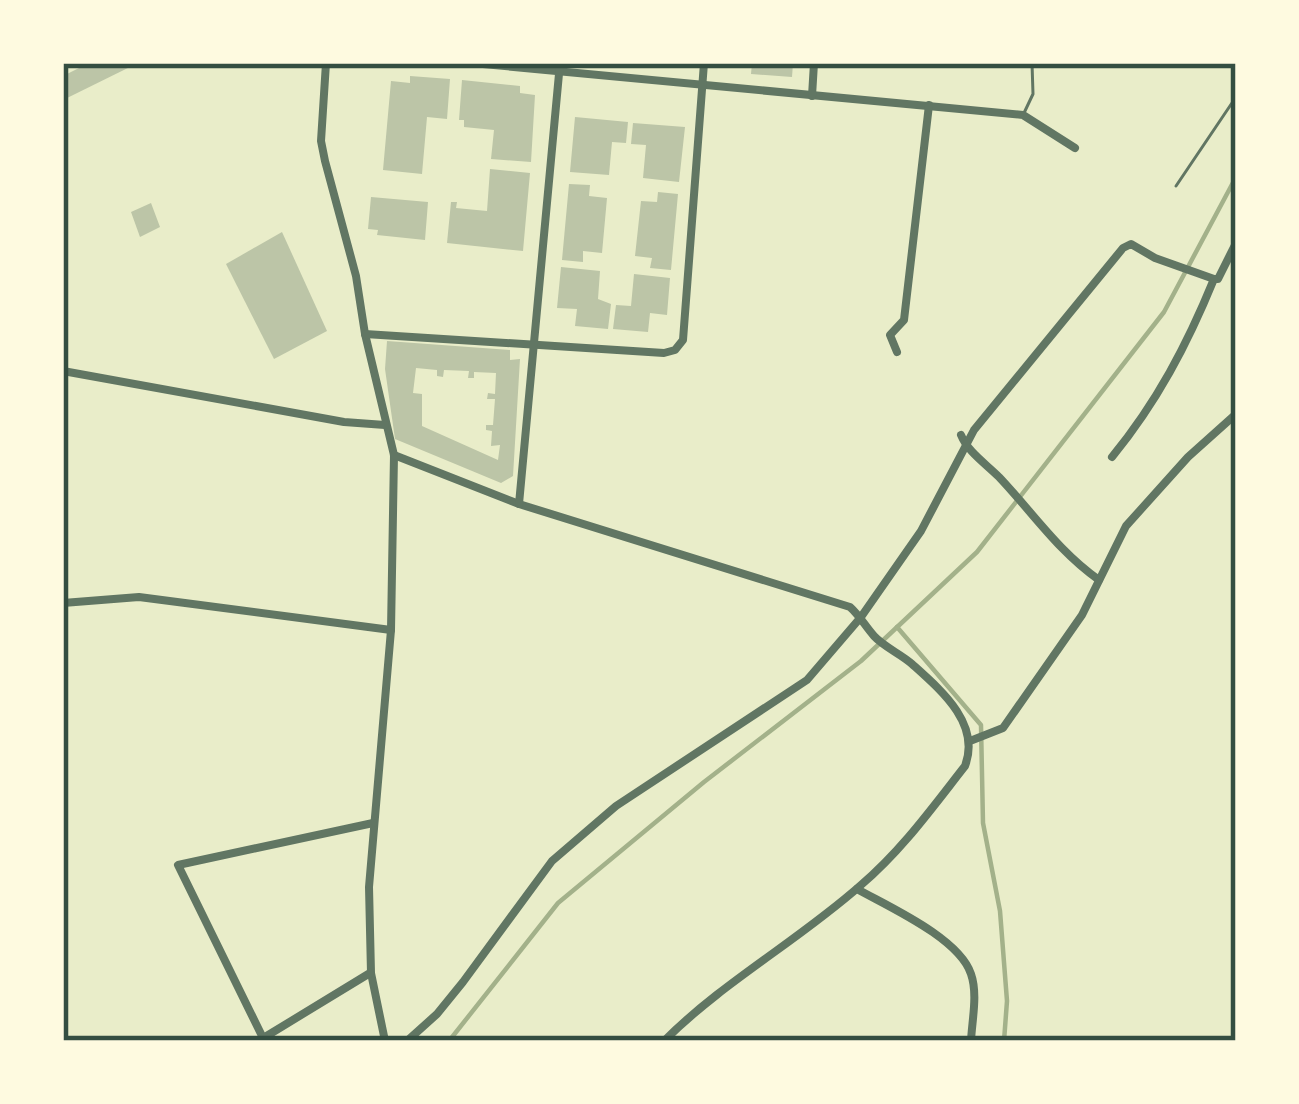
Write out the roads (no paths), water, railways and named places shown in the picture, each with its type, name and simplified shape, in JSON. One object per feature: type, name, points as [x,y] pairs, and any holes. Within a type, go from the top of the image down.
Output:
[{"type":"street","points":[[326,63],[322,141],[394,454],[391,630],[368,887],[371,973],[385,1041]]},
{"type":"street","points":[[472,63],[559,67],[1023,115],[1076,148]]},
{"type":"street","points":[[364,334],[675,350],[683,340],[704,63]]},
{"type":"street","points":[[812,96],[814,63]]},
{"type":"street","points":[[519,504],[559,67]]},
{"type":"street","points":[[897,352],[890,335],[904,320],[928,105]]},
{"type":"street","points":[[406,1041],[463,982],[552,861],[616,806],[793,691],[861,617],[921,531],[965,445],[1123,248],[1131,244],[1155,258],[1218,279],[1236,243]]},
{"type":"street","points":[[1112,457],[1172,374],[1211,278]]},
{"type":"street","points":[[63,371],[344,422],[385,425]]},
{"type":"street","points":[[970,741],[1003,728],[1068,637],[1126,526],[1188,457],[1236,414]]},
{"type":"street","points":[[961,434],[965,445],[1001,479],[1068,558],[1099,580]]},
{"type":"street","points":[[394,454],[519,504],[850,607],[872,634],[912,664],[961,715],[970,741],[965,766],[892,856],[857,889],[750,966],[664,1041]]},
{"type":"street","points":[[63,603],[139,597],[391,630]]},
{"type":"street","points":[[371,973],[261,1040],[178,865],[373,823]]},
{"type":"street","points":[[857,889],[934,934],[966,963],[974,989],[971,1041]]},
{"type":"lane","points":[[1023,115],[1033,94],[1032,63]]},
{"type":"lane","points":[[1176,186],[1236,97]]},
{"type":"waterway","points":[[449,1041],[558,903],[861,661],[977,552],[1164,312],[1236,177]]},
{"type":"waterway","points":[[897,627],[981,725],[983,823],[1000,911],[1007,1001],[1004,1041]]}]
